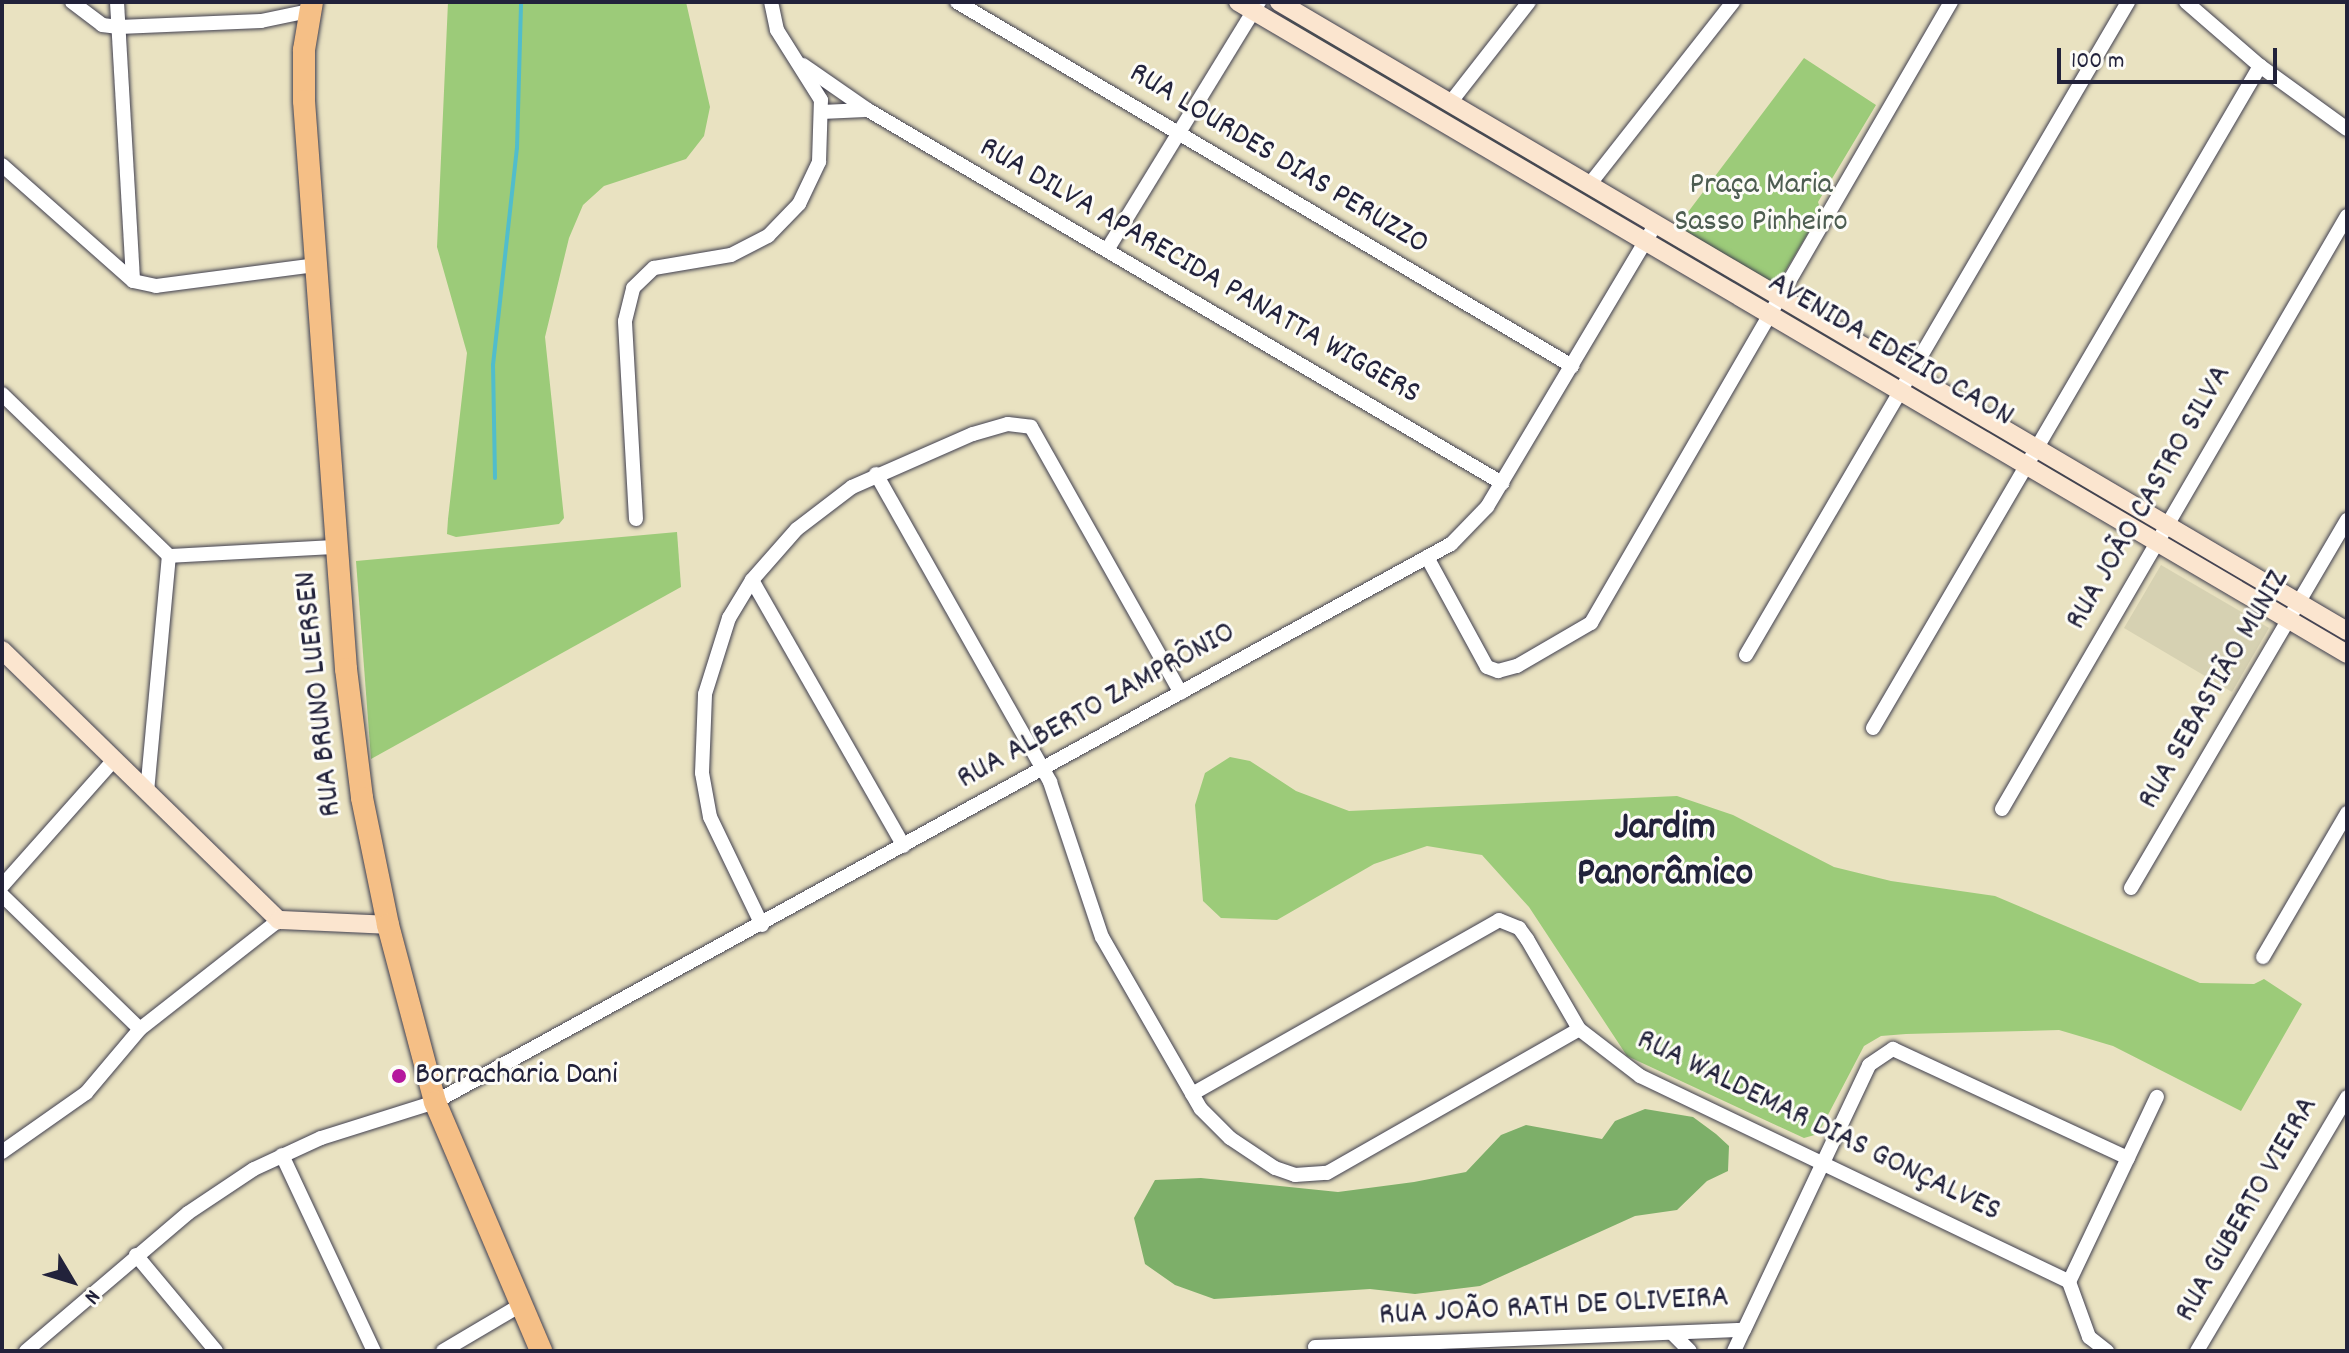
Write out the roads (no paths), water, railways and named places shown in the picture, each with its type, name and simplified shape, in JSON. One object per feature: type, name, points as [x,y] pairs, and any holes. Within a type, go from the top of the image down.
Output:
[{"type":"main road","name":"AVENIDA EDÉZIO CAON","points":[[1279,2],[2347,631]]},
{"type":"main road","name":"AVENIDA EDÉZIO CAON","points":[[1250,5],[2347,654]]},
{"type":"main road","name":"RUA BRUNO LUERSEN","points":[[310,7],[303,75],[336,547],[356,759],[388,925],[435,1102],[519,1306],[541,1351]]},
{"type":"main road","points":[[2,650],[279,920],[388,925]]},
{"type":"street","points":[[72,2],[102,25],[119,27],[261,21],[310,7]]},
{"type":"street","points":[[117,2],[133,281]]},
{"type":"street","points":[[636,519],[625,321],[633,288],[654,268],[731,255],[784,224],[811,185],[819,162],[823,112],[803,65],[777,30],[771,2]]},
{"type":"street","name":"RUA LOURDES DIAS PERUZZO","points":[[957,2],[1572,366]]},
{"type":"street","points":[[1450,103],[1529,2]]},
{"type":"street","points":[[1589,185],[1733,2]]},
{"type":"street","points":[[1427,557],[1487,667],[1507,670],[1579,632],[1601,610],[1951,2]]},
{"type":"street","points":[[1746,655],[2128,2]]},
{"type":"street","points":[[2186,2],[2260,66],[2347,129]]},
{"type":"street","points":[[1107,250],[1179,133],[1250,5]]},
{"type":"street","name":"RUA DILVA APARECIDA PANATTA WIGGERS","points":[[803,65],[868,110],[1502,483]]},
{"type":"street","points":[[1873,728],[2260,66]]},
{"type":"street","points":[[823,112],[841,107],[868,110]]},
{"type":"street","points":[[2,165],[133,281],[156,286],[316,265]]},
{"type":"street","name":"RUA JOÃO CASTRO SILVA","points":[[2002,809],[2347,216]]},
{"type":"street","name":"RUA ALBERTO ZAMPRÔNIO","points":[[26,1351],[136,1255],[222,1188],[282,1155],[435,1102],[1427,557],[1478,520],[1656,224]]},
{"type":"street","points":[[4,399],[169,556],[336,547]]},
{"type":"street","points":[[762,925],[710,817],[701,735],[712,660],[729,618],[752,580],[797,529],[876,474],[973,434],[1008,424],[1031,427],[1181,693]]},
{"type":"street","points":[[876,474],[1043,770],[1091,913],[1192,1094],[1213,1124],[1262,1161],[1295,1175],[1313,1176],[1344,1165],[1579,1029]]},
{"type":"street","name":"RUA SEBASTIÃO MUNIZ","points":[[2131,888],[2347,520]]},
{"type":"street","points":[[147,792],[169,556]]},
{"type":"street","points":[[752,580],[904,846]]},
{"type":"street","points":[[2,886],[114,760]]},
{"type":"street","points":[[2263,957],[2347,813]]},
{"type":"street","points":[[2,895],[140,1029]]},
{"type":"street","points":[[2,1152],[86,1093],[140,1029],[279,920]]},
{"type":"street","name":"RUA WALDEMAR DIAS GONÇALVES","points":[[1192,1094],[1489,923],[1509,922],[1527,939],[1579,1029],[1640,1076],[2069,1282]]},
{"type":"street","name":"RUA JOÃO RATH DE OLIVEIRA","points":[[1315,1347],[1498,1346],[1744,1330],[1869,1065],[1893,1049],[2128,1158]]},
{"type":"street","points":[[2107,1351],[2089,1337],[2069,1282],[2157,1097]]},
{"type":"street","name":"RUA GUBERTO VIEIRA","points":[[2197,1351],[2347,1097]]},
{"type":"street","points":[[282,1155],[374,1351]]},
{"type":"street","points":[[136,1255],[216,1351]]},
{"type":"street","points":[[443,1351],[519,1306]]},
{"type":"street","points":[[1734,1351],[1744,1330]]},
{"type":"street","points":[[1672,1333],[1690,1351]]},
{"type":"waterway","points":[[495,478],[493,365],[517,148],[521,2]]},
{"type":"place","name":"Borracharia Dani","points":[[399,1076]]},
{"type":"district","name":"Jardim Panorâmico","points":[[1665,853]]},
{"type":"park label","name":"Praça Maria Sasso Pinheiro","points":[[1761,206]]}]
